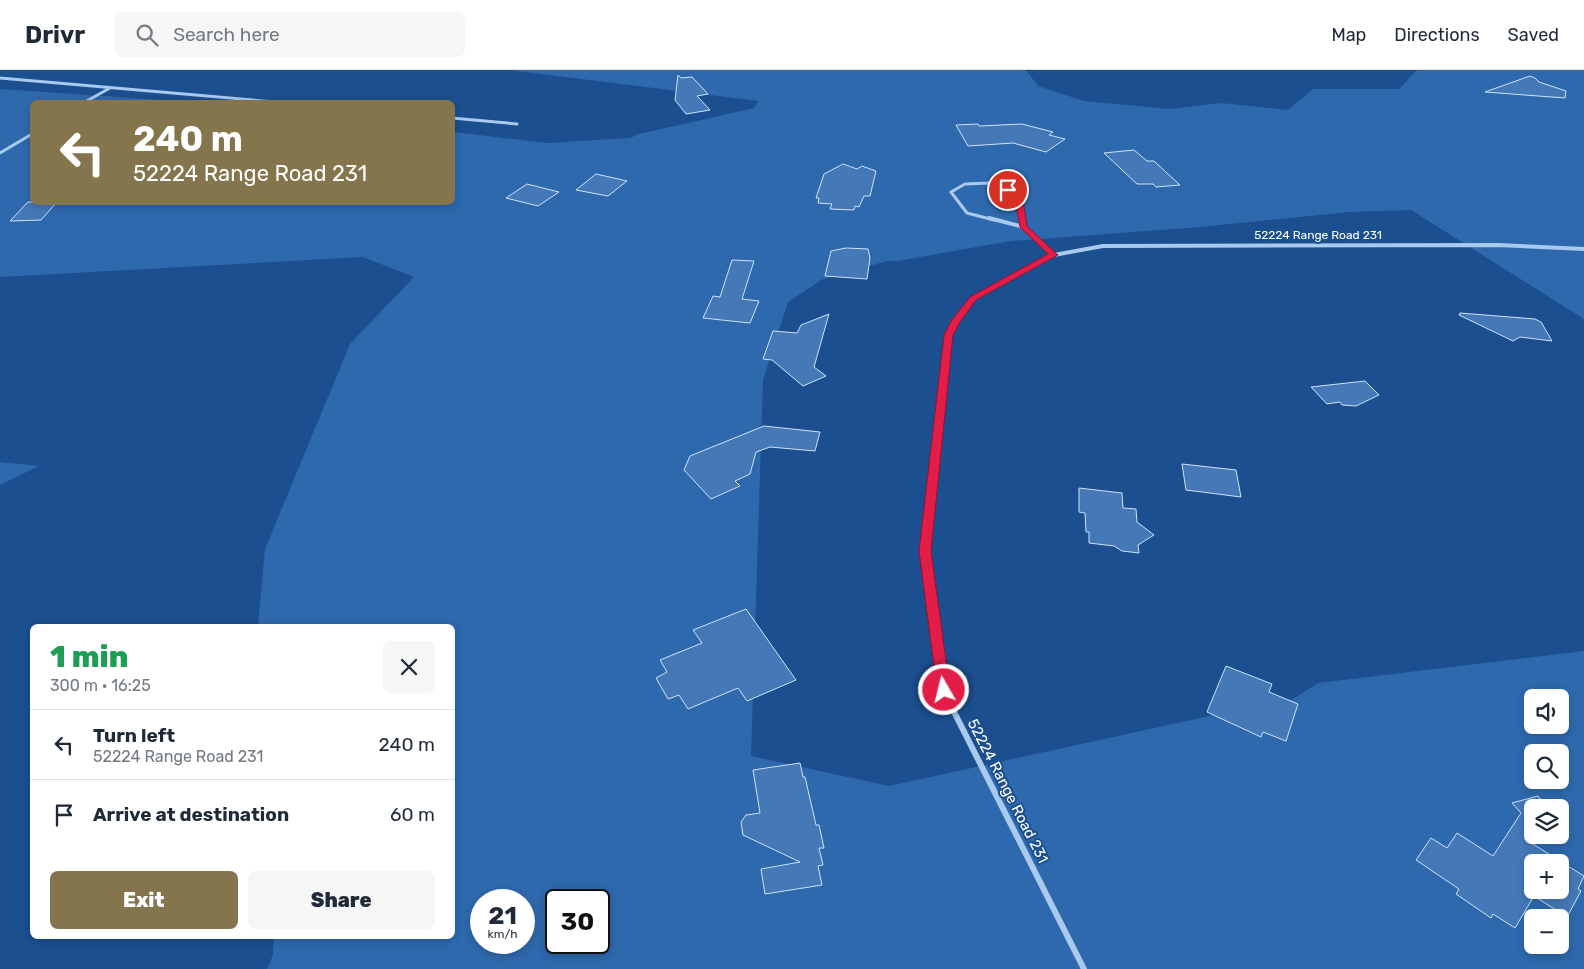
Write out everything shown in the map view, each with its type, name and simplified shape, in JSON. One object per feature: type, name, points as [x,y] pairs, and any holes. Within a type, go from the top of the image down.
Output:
[{"type":"street","points":[[0,78],[251,100]]},
{"type":"street","points":[[89,100],[110,88]]},
{"type":"street","points":[[455,118],[517,124]]},
{"type":"street","points":[[0,153],[30,135]]},
{"type":"street","points":[[1024,227],[1019,200],[1008,190],[990,184],[965,184],[951,192],[967,213],[1024,227],[1054,255]]},
{"type":"street","name":"52224 Range Road 231","points":[[1084,969],[944,690],[925,551],[948,335],[956,321],[973,298],[1054,255],[1103,246],[1498,245],[1584,249]]},
{"type":"shaded area","points":[[509,70],[1026,70],[1038,86],[1084,101],[1170,109],[1221,103],[1288,110],[1313,89],[1399,89],[1417,70],[1584,70],[1584,319],[1411,210],[1349,212],[1200,227],[1011,241],[897,261],[887,261],[823,279],[788,302],[763,380],[751,756],[889,786],[1260,705],[1282,706],[1318,683],[1584,651],[1584,969],[267,969],[273,955],[274,939],[455,939],[455,624],[258,624],[265,549],[350,344],[414,277],[363,257],[0,277],[0,89],[162,100],[30,100],[30,205],[455,205],[455,132],[547,143],[630,138],[639,134],[754,108],[758,101]]},
{"type":"shaded area","points":[[0,462],[39,466],[0,485]]},
{"type":"building","points":[[678,75],[681,78],[692,77],[708,94],[697,96],[710,110],[686,114],[675,100]]},
{"type":"building","points":[[1530,76],[1539,82],[1566,91],[1565,98],[1485,92]]},
{"type":"building","points":[[978,124],[979,126],[1022,124],[1053,132],[1049,135],[1065,139],[1046,152],[1013,143],[968,146],[956,125]]},
{"type":"building","points":[[1134,150],[1147,161],[1154,161],[1180,185],[1156,187],[1153,184],[1137,184],[1104,153]]},
{"type":"building","points":[[843,164],[857,169],[862,166],[876,171],[870,196],[864,196],[859,207],[855,206],[854,210],[830,209],[832,204],[818,203],[819,198],[816,198],[824,174]]},
{"type":"building","points":[[596,174],[627,181],[608,196],[576,190]]},
{"type":"building","points":[[527,184],[559,192],[538,206],[506,198]]},
{"type":"building","points":[[28,202],[30,202],[30,205],[54,205],[41,220],[10,221]]},
{"type":"building","points":[[846,248],[868,249],[870,258],[867,279],[825,276],[831,251]]},
{"type":"building","points":[[732,260],[754,261],[742,299],[759,301],[750,323],[703,318],[713,296],[720,297]]},
{"type":"building","points":[[1460,313],[1535,319],[1541,322],[1552,341],[1520,337],[1513,341],[1459,315]]},
{"type":"building","points":[[829,314],[814,367],[826,376],[803,386],[772,360],[763,359],[773,331],[797,333],[801,325]]},
{"type":"building","points":[[1365,381],[1379,395],[1356,406],[1342,405],[1340,402],[1327,404],[1311,387]]},
{"type":"building","points":[[764,426],[820,432],[815,451],[770,447],[756,452],[750,474],[735,481],[740,486],[711,499],[684,470],[690,456]]},
{"type":"building","points":[[1182,464],[1236,470],[1241,497],[1186,490]]},
{"type":"building","points":[[1079,488],[1122,493],[1123,508],[1136,509],[1137,522],[1154,535],[1138,545],[1139,553],[1122,551],[1114,546],[1089,543],[1089,532],[1086,532],[1085,513],[1079,512]]},
{"type":"building","points":[[746,609],[796,680],[747,701],[738,688],[688,709],[679,695],[668,699],[656,678],[667,672],[660,660],[702,643],[693,630]]},
{"type":"building","points":[[1226,666],[1272,684],[1269,692],[1298,704],[1286,741],[1263,732],[1261,737],[1207,712]]},
{"type":"building","points":[[800,763],[824,848],[819,848],[823,865],[818,866],[822,885],[765,894],[761,869],[800,862],[743,835],[741,822],[746,815],[760,813],[753,770]]},
{"type":"building","points":[[1538,796],[1540,799],[1527,799]]},
{"type":"building","points":[[1524,800],[1524,844],[1533,844],[1549,854],[1524,854],[1524,899],[1532,899],[1526,909],[1524,909],[1524,913],[1515,928],[1493,914],[1491,918],[1456,894],[1459,889],[1416,860],[1431,838],[1447,848],[1457,833],[1493,856],[1521,813],[1512,803]]},
{"type":"building","points":[[1569,867],[1584,876],[1578,889],[1581,891],[1569,913],[1569,909],[1554,909],[1539,899],[1569,899]]},
{"type":"route","points":[[944,690],[925,551],[948,335],[973,298],[1054,255],[1024,227],[1019,200],[1008,190]]}]
